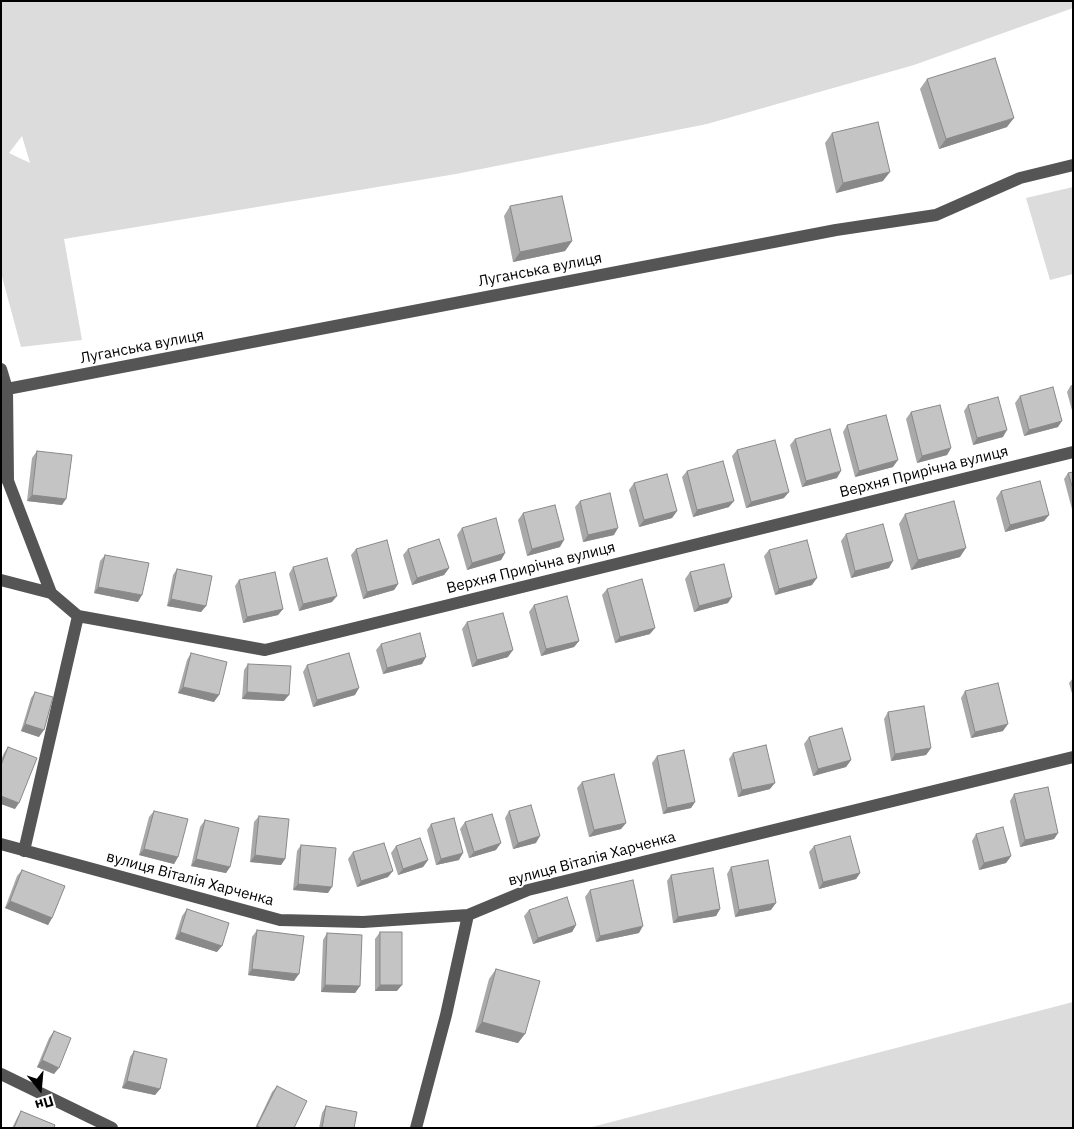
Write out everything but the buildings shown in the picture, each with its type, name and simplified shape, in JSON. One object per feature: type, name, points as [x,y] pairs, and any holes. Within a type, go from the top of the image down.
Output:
[{"type":"street","name":"Луганська вулиця","points":[[7,389],[836,230],[936,215],[1020,178],[1073,165]]},
{"type":"street","points":[[1,369],[7,389],[4,476],[51,593]]},
{"type":"street","name":"Верхня Прирічна вулиця","points":[[78,616],[265,650],[1073,452]]},
{"type":"street","points":[[1,580],[51,593],[78,616],[24,851]]},
{"type":"street","name":"вулиця Віталія Харченка","points":[[1,844],[280,920],[363,922],[468,915],[528,890],[1073,757]]},
{"type":"street","points":[[416,1128],[446,1015],[468,915]]},
{"type":"street","points":[[1,1074],[112,1128]]},
{"type":"shaded area","points":[[1,1],[1073,1],[1073,8],[914,65],[707,124],[456,174],[64,239],[82,340],[21,347],[1,273]],"holes":[[[22,136],[30,163],[9,153]]]},
{"type":"shaded area","points":[[1073,187],[1073,274],[1050,280],[1026,198]]},
{"type":"shaded area","points":[[1073,1002],[1073,1128],[588,1128]]}]
